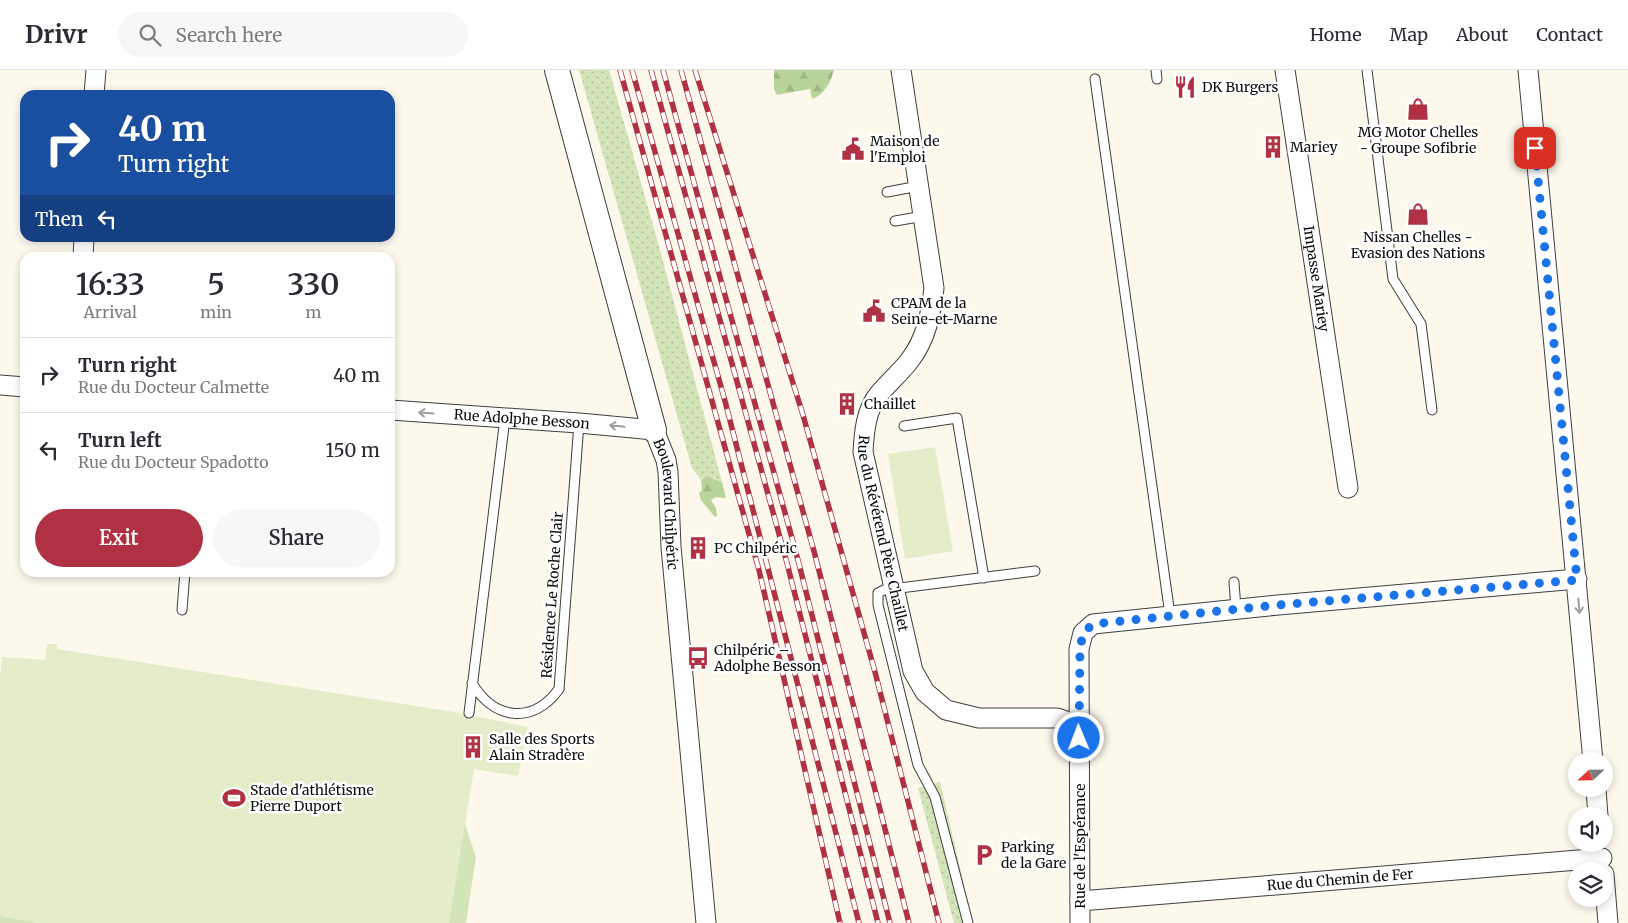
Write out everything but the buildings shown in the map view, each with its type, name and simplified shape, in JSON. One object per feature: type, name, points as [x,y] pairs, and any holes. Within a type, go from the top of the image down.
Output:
[{"type":"street","points":[[94,90],[96,70]]},
{"type":"street","name":"Boulevard Chilpéric","points":[[557,70],[654,430],[666,460],[671,547],[706,923]]},
{"type":"street","name":"Rue du Révérend Père Chaillet","points":[[901,70],[934,288],[930,318],[910,360],[877,396],[864,427],[863,452],[914,671],[924,692],[946,710],[979,718],[1057,718],[1071,723],[1076,728],[1079,738]]},
{"type":"street","name":"Impasse Mariey","points":[[1285,70],[1348,488]]},
{"type":"street","points":[[1528,70],[1592,752]]},
{"type":"street","points":[[0,385],[20,387]]},
{"type":"street","name":"Rue Adolphe Besson","points":[[395,410],[654,430]]},
{"type":"street","name":"Rue de l'Espérance","points":[[1080,923],[1080,649],[1083,633],[1093,624],[1236,609],[1577,580]]},
{"type":"street","name":"Rue du Chemin de Fer","points":[[1080,901],[1568,865]]},
{"type":"street","points":[[1607,907],[1608,923]]},
{"type":"lane","points":[[1367,70],[1393,279],[1421,324],[1432,410]]},
{"type":"lane","points":[[1095,79],[1170,615]]},
{"type":"lane","points":[[887,192],[919,186]]},
{"type":"lane","points":[[895,221],[924,216]]},
{"type":"lane","points":[[469,713],[505,418]]},
{"type":"lane","points":[[904,426],[957,418],[984,578]]},
{"type":"lane","name":"Résidence Le Roche Clair","points":[[472,683],[478,694],[490,705],[512,714],[534,712],[550,703],[560,689],[579,423]]},
{"type":"lane","points":[[968,923],[935,797],[918,765],[878,605],[878,593],[894,589],[1035,571]]},
{"type":"lane","points":[[182,610],[185,577]]},
{"type":"lane","points":[[1234,582],[1236,609]]},
{"type":"green space","points":[[579,70],[609,70],[657,239],[722,482],[714,478],[703,478],[701,480],[692,468]]},
{"type":"green space","points":[[774,70],[834,70],[826,88],[812,99],[810,89],[777,95],[774,89]]},
{"type":"green space","points":[[935,447],[953,551],[905,559],[888,454]]},
{"type":"green space","points":[[707,476],[722,482],[726,498],[716,497],[711,500],[716,508],[717,516],[715,517],[701,500],[699,493],[702,490],[701,480]]},
{"type":"green space","name":"Stade d'athlétisme Pierre Duport","points":[[47,644],[57,644],[57,649],[454,712],[528,727],[518,776],[474,769],[449,923],[40,923],[4,917],[0,914],[0,678],[2,657],[45,660]]},
{"type":"green space","points":[[940,782],[973,923],[954,923],[918,788]]},
{"type":"green space","points":[[464,821],[476,857],[466,923],[449,923]]},
{"type":"green space","points":[[0,914],[4,917],[40,923],[0,923]]},
{"type":"railway","points":[[620,70],[759,570],[840,923]]},
{"type":"railway","points":[[632,70],[725,401],[859,923]]},
{"type":"railway","points":[[651,70],[787,563],[878,923]]},
{"type":"railway","points":[[663,70],[798,560],[890,923]]},
{"type":"railway","points":[[681,70],[815,555],[909,923]]},
{"type":"railway","points":[[695,70],[803,415],[875,672],[939,923]]},
{"type":"place","name":"DK Burgers","points":[[1185,87]]},
{"type":"place","name":"MG Motor Chelles - Groupe Sofibrie","points":[[1418,109]]},
{"type":"place","name":"Mariey","points":[[1273,147]]},
{"type":"place","name":"Maison de l'Emploi","points":[[853,149]]},
{"type":"place","name":"Nissan Chelles - Evasion des Nations","points":[[1418,214]]},
{"type":"place","name":"CPAM de la Seine-et-Marne","points":[[874,311]]},
{"type":"place","name":"Chaillet","points":[[847,404]]},
{"type":"place","name":"PC Chilpéric","points":[[698,548]]},
{"type":"place","name":"Chilpéric – Adolphe Besson","points":[[698,658]]},
{"type":"place","name":"Salle des Sports Alain Stradère","points":[[473,747]]},
{"type":"place","name":"Stade d'athlétisme Pierre Duport","points":[[234,798]]},
{"type":"place","name":"Parking de la Gare","points":[[984,855]]},
{"type":"route","points":[[1079,738],[1081,640],[1083,633],[1093,624],[1278,605],[1577,580],[1535,148]]}]
